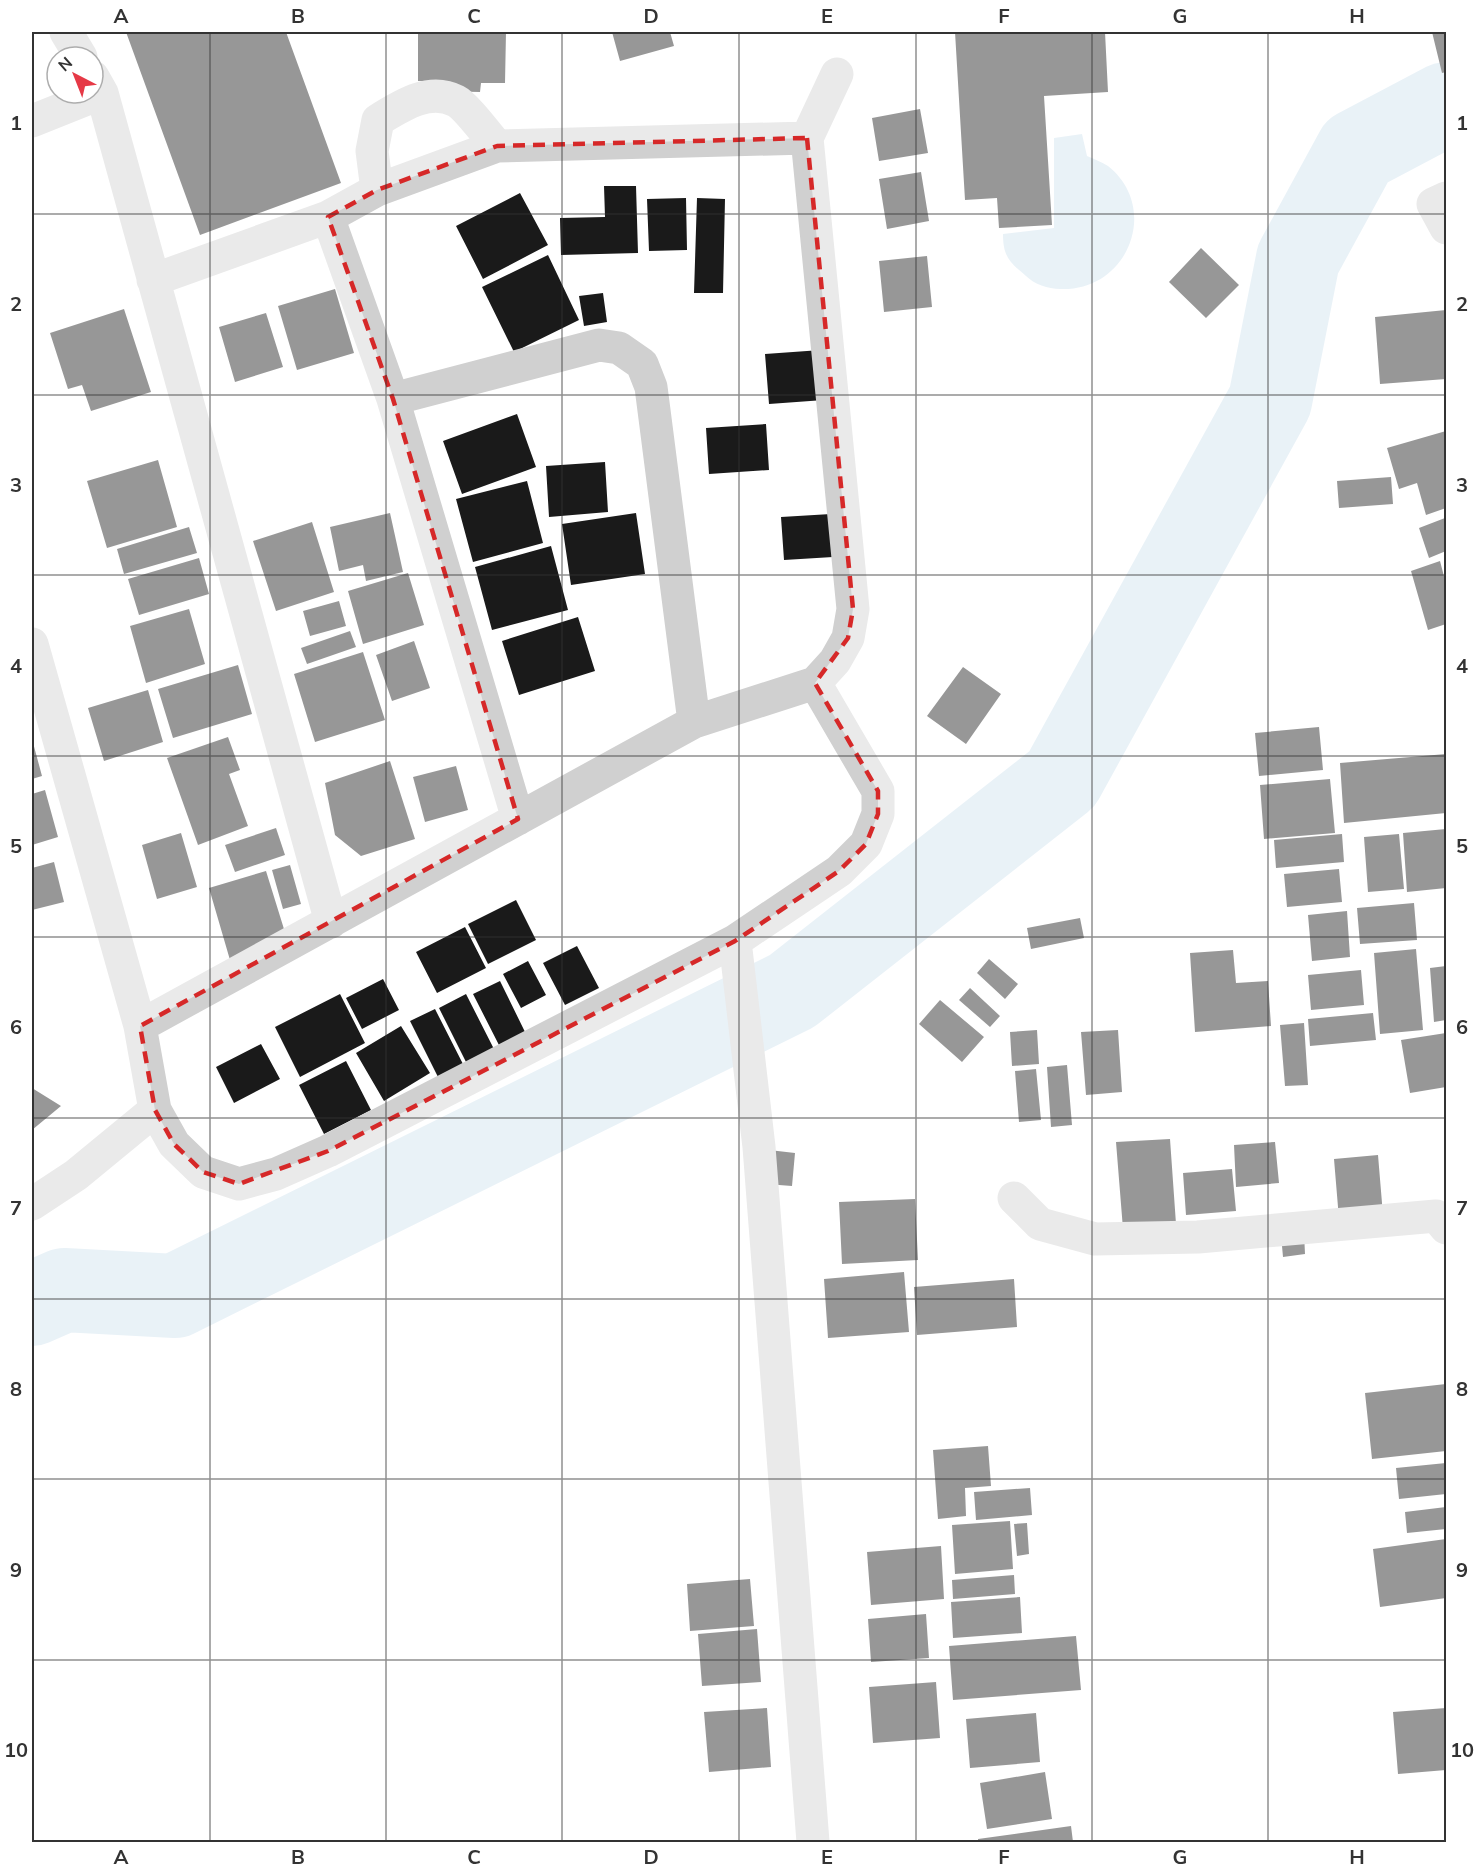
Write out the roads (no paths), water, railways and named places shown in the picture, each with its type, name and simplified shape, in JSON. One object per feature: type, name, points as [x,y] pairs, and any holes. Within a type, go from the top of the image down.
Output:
[{"type":"street","points":[[66,32],[74,45]]},
{"type":"street","points":[[140,1026],[694,722],[815,683],[835,661],[848,638],[853,609],[807,138],[837,75]]},
{"type":"street","points":[[377,190],[372,151],[378,120],[405,104],[432,95],[457,101],[497,146]]},
{"type":"street","points":[[32,121],[61,105]]},
{"type":"street","points":[[104,105],[331,922]]},
{"type":"street","points":[[153,280],[328,217],[377,190],[497,146],[807,138]]},
{"type":"street","points":[[1446,198],[1434,204],[1446,228]]},
{"type":"street","points":[[328,217],[393,399],[518,819]]},
{"type":"street","points":[[393,399],[599,345],[620,348],[642,364],[651,387],[694,722]]},
{"type":"street","points":[[32,644],[140,1026],[155,1110],[174,1144],[203,1172],[239,1184],[276,1174],[328,1151],[735,942],[839,871],[866,844],[878,814],[878,791],[815,683]]},
{"type":"street","points":[[735,942],[759,1147],[813,1842]]},
{"type":"street","points":[[32,1204],[76,1175],[155,1110]]},
{"type":"street","points":[[1014,1198],[1040,1224],[1095,1239],[1198,1237],[1436,1216],[1446,1228]]},
{"type":"water","points":[[1082,134],[1087,156],[1108,166],[1124,183],[1132,203],[1134,224],[1129,244],[1119,262],[1104,277],[1084,286],[1060,289],[1042,286],[1011,262],[1004,248],[1003,234],[1054,228],[1054,138]]},
{"type":"waterway","points":[[32,1304],[64,1290],[175,1296],[792,991],[1062,779],[1270,401],[1298,259],[1357,151],[1446,104]]}]
